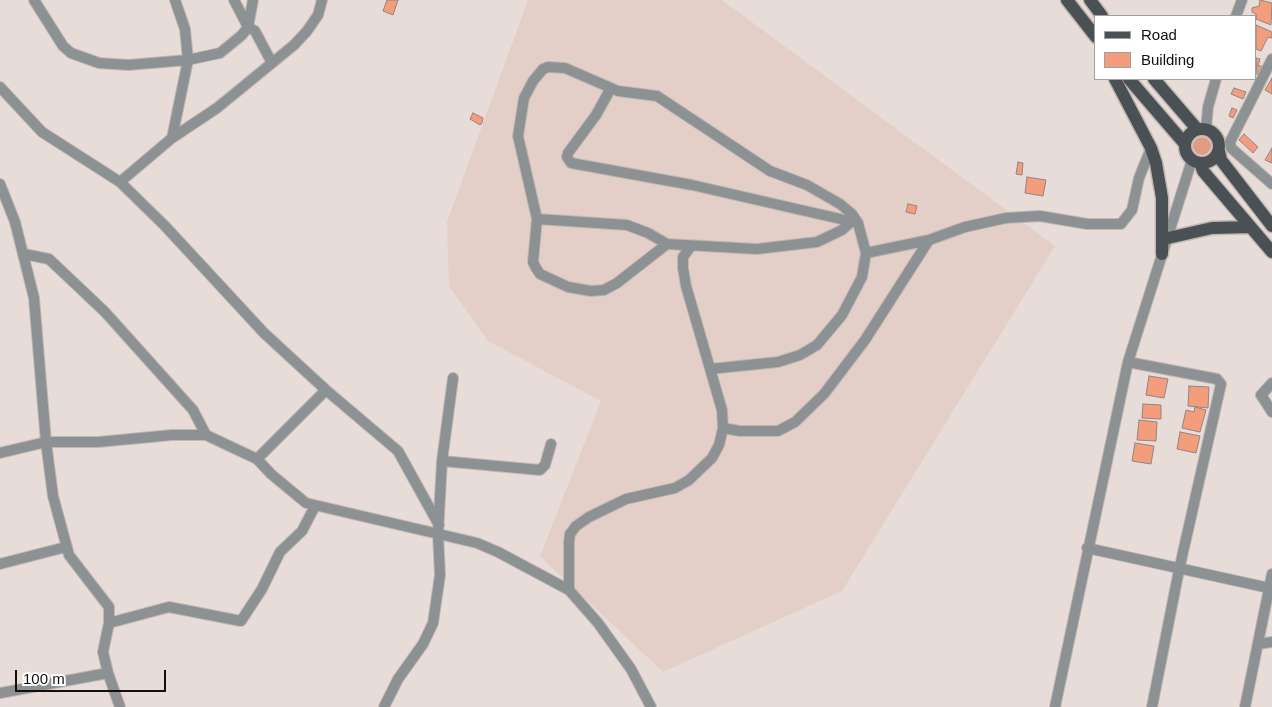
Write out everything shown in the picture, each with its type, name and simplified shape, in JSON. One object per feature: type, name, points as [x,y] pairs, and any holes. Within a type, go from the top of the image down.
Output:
[{"type":"main road","points":[[1067,0],[1094,34]]},
{"type":"main road","points":[[1090,0],[1101,15]]},
{"type":"main road","points":[[1116,80],[1151,148],[1162,198],[1162,254]]},
{"type":"main road","points":[[1130,80],[1184,144],[1186,153],[1196,162],[1272,252]]},
{"type":"main road","points":[[1155,80],[1202,129],[1215,135],[1219,145],[1221,160],[1272,226]]},
{"type":"main road","points":[[1184,144],[1188,136],[1202,129]]},
{"type":"main road","points":[[1196,162],[1210,162],[1219,151]]},
{"type":"main road","points":[[1168,238],[1212,228],[1250,227]]},
{"type":"street","points":[[34,0],[40,5],[63,46],[84,59],[99,63],[128,66],[188,60],[220,53],[242,35],[248,27],[253,0]]},
{"type":"street","points":[[172,138],[188,60],[185,28],[175,0]]},
{"type":"street","points":[[234,0],[248,27],[255,31],[272,63]]},
{"type":"street","points":[[120,182],[172,138],[217,108],[308,31],[318,16],[322,0]]},
{"type":"street","points":[[1236,15],[1242,0]]},
{"type":"street","points":[[1272,59],[1230,142],[1231,148],[1272,184]]},
{"type":"street","points":[[667,244],[617,283],[604,290],[591,291],[568,287],[540,274],[534,262],[537,219],[518,136],[524,98],[533,81],[543,69],[556,67],[580,74],[611,88],[625,92],[657,96],[770,171],[807,185],[840,204],[852,214],[866,253],[862,277],[852,301],[817,345],[800,355],[778,362],[710,369]]},
{"type":"street","points":[[1202,129],[1216,80]]},
{"type":"street","points":[[0,87],[42,132],[120,182],[172,234],[264,332],[326,390],[398,451],[438,530]]},
{"type":"street","points":[[611,88],[596,115],[568,153],[567,157],[571,163],[692,185],[855,222]]},
{"type":"street","points":[[866,253],[929,240],[980,223],[1025,216],[1054,218],[1087,224],[1121,224],[1132,210],[1139,178],[1151,148]]},
{"type":"street","points":[[1055,707],[1128,362],[1162,254],[1196,162]]},
{"type":"street","points":[[0,184],[24,254],[34,298],[46,442],[53,496],[66,547],[72,561],[109,607],[110,623],[103,652],[120,707]]},
{"type":"street","points":[[537,219],[627,225],[648,233],[667,244],[757,249],[795,246],[830,236],[855,222]]},
{"type":"street","points":[[723,428],[778,431],[795,422],[824,394],[865,340],[929,240]]},
{"type":"street","points":[[569,590],[569,542],[570,534],[576,526],[589,517],[626,499],[675,488],[689,480],[712,458],[723,428],[722,410],[686,286],[683,257],[691,246]]},
{"type":"street","points":[[24,254],[49,258],[92,298],[193,410],[206,435]]},
{"type":"street","points":[[1128,362],[1217,379],[1221,384],[1152,707]]},
{"type":"street","points":[[384,707],[398,679],[423,644],[433,623],[440,575],[438,530],[442,461],[453,378]]},
{"type":"street","points":[[1272,383],[1261,395],[1272,412]]},
{"type":"street","points":[[258,459],[326,390]]},
{"type":"street","points":[[0,453],[46,442],[98,442],[172,435],[206,435],[258,459],[299,498],[315,506],[438,530],[498,552],[569,590],[598,623],[631,668],[651,707]]},
{"type":"street","points":[[442,461],[540,470],[545,465],[551,444]]},
{"type":"street","points":[[110,623],[169,607],[241,621],[262,589],[280,552],[302,531],[315,506]]},
{"type":"street","points":[[0,564],[66,547]]},
{"type":"street","points":[[1088,548],[1180,570],[1269,588]]},
{"type":"street","points":[[1244,707],[1272,574]]},
{"type":"street","points":[[1258,644],[1272,642]]},
{"type":"street","points":[[0,693],[108,673]]},
{"type":"shaded area","points":[[528,0],[722,0],[1055,246],[842,591],[663,672],[540,556],[601,401],[488,341],[449,286],[447,222]]},
{"type":"shaded area","points":[[1202,137],[1208,140],[1211,146],[1208,152],[1202,155],[1196,152],[1193,146],[1196,140]]},
{"type":"building","points":[[387,0],[398,0],[393,15],[383,11]]},
{"type":"building","points":[[1260,0],[1272,3],[1271,25],[1257,19],[1257,15],[1252,12],[1252,8],[1259,6]]},
{"type":"building","points":[[1257,25],[1272,32],[1272,38],[1268,37],[1261,51],[1257,49]]},
{"type":"building","points":[[1257,58],[1260,59],[1258,66],[1262,66],[1257,75]]},
{"type":"building","points":[[1272,78],[1272,94],[1265,90]]},
{"type":"building","points":[[1234,88],[1246,92],[1243,99],[1231,94]]},
{"type":"building","points":[[1232,108],[1237,110],[1233,118],[1229,116]]},
{"type":"building","points":[[473,113],[483,118],[480,125],[470,119]]},
{"type":"building","points":[[1244,134],[1258,147],[1253,153],[1239,140]]},
{"type":"building","points":[[1272,148],[1272,163],[1265,160]]},
{"type":"building","points":[[1018,162],[1023,163],[1022,175],[1016,174]]},
{"type":"building","points":[[1027,177],[1046,180],[1043,196],[1025,193]]},
{"type":"building","points":[[908,204],[917,206],[915,214],[906,212]]},
{"type":"building","points":[[1149,376],[1168,379],[1164,398],[1146,395]]},
{"type":"building","points":[[1189,386],[1209,387],[1208,408],[1188,406]]},
{"type":"building","points":[[1143,404],[1161,405],[1161,419],[1142,418]]},
{"type":"building","points":[[1195,407],[1206,410],[1200,432],[1182,428],[1186,410],[1194,412]]},
{"type":"building","points":[[1139,420],[1157,422],[1156,441],[1137,440]]},
{"type":"building","points":[[1180,432],[1200,436],[1196,453],[1177,449]]},
{"type":"building","points":[[1135,443],[1154,446],[1151,464],[1132,461]]}]
